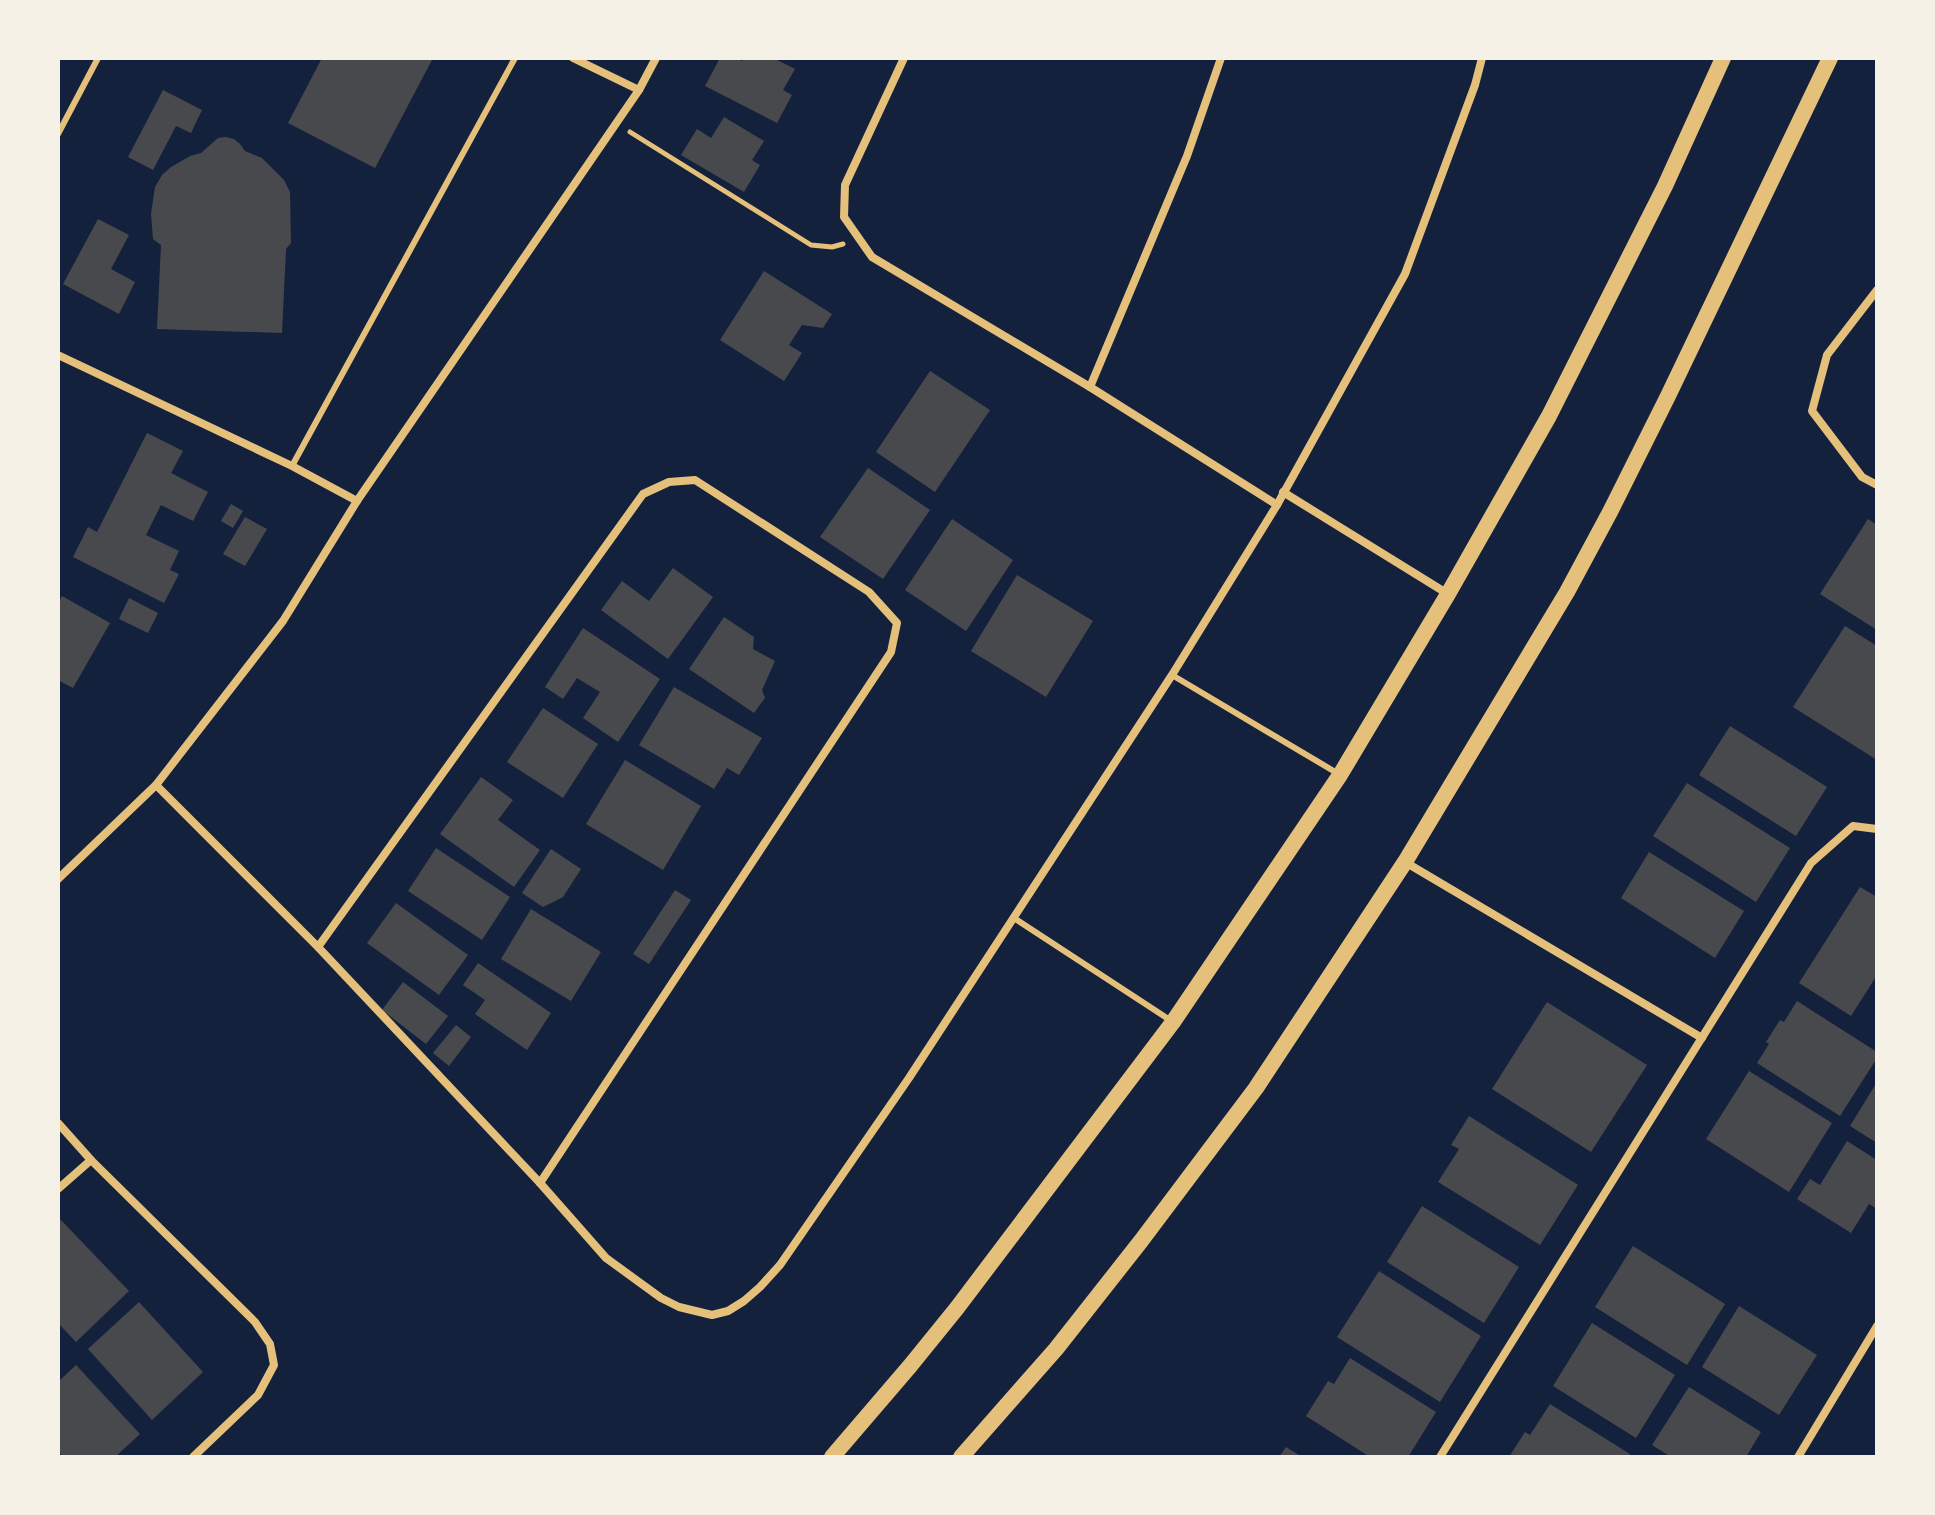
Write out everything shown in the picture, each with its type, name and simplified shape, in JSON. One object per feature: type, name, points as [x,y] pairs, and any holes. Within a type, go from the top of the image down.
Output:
[{"type":"main road","points":[[832,1457],[957,1308],[1173,1022],[1340,775],[1549,416],[1665,186],[1723,58]]},
{"type":"main road","points":[[961,1457],[1056,1349],[1256,1088],[1405,862],[1567,592],[1610,512],[1830,58]]},
{"type":"street","points":[[573,58],[639,90]]},
{"type":"street","points":[[58,879],[156,785],[283,621],[357,501],[639,90],[656,58]]},
{"type":"street","points":[[904,58],[845,185],[844,217],[872,257],[1090,387],[1277,505]]},
{"type":"street","points":[[1090,387],[1187,156],[1221,58]]},
{"type":"street","points":[[156,785],[318,947],[540,1183],[606,1258],[641,1285],[679,1307],[712,1315],[728,1311],[760,1287],[780,1265],[909,1078],[1172,675],[1277,505],[1405,274],[1475,85],[1482,58]]},
{"type":"street","points":[[1877,290],[1827,355],[1812,411],[1862,477],[1877,485]]},
{"type":"street","points":[[58,355],[292,466],[357,501]]},
{"type":"street","points":[[318,947],[643,494],[669,482],[695,480],[869,592],[897,623],[891,652],[540,1183]]},
{"type":"street","points":[[1283,492],[1448,594]]},
{"type":"street","points":[[1440,1457],[1811,863],[1853,826],[1877,829]]},
{"type":"street","points":[[1405,862],[1702,1038]]},
{"type":"street","points":[[58,1123],[91,1160],[255,1322],[270,1344],[274,1365],[258,1395],[193,1457]]},
{"type":"street","points":[[58,1189],[91,1160]]},
{"type":"street","points":[[1798,1457],[1877,1326]]},
{"type":"lane","points":[[58,134],[98,58]]},
{"type":"lane","points":[[292,466],[515,58]]},
{"type":"lane","points":[[1172,675],[1340,775]]},
{"type":"lane","points":[[1014,918],[1173,1022]]},
{"type":"path","points":[[616,123],[811,245],[832,247],[860,240]]},
{"type":"building","points":[[322,58],[433,58],[375,168],[288,123]]},
{"type":"building","points":[[720,58],[742,61],[744,58],[773,58],[795,69],[783,90],[792,95],[777,123],[705,86]]},
{"type":"building","points":[[163,90],[202,110],[191,133],[176,126],[153,170],[128,157]]},
{"type":"building","points":[[724,117],[764,141],[752,160],[760,165],[744,192],[681,155],[697,129],[711,138]]},
{"type":"building","points":[[218,138],[234,139],[245,151],[262,158],[284,180],[290,192],[291,243],[286,249],[282,333],[157,329],[161,245],[153,239],[151,214],[155,187],[171,167],[201,153]]},
{"type":"building","points":[[98,219],[129,235],[111,269],[135,282],[119,314],[63,284]]},
{"type":"building","points":[[764,271],[832,314],[823,328],[802,325],[789,345],[802,353],[784,381],[720,340]]},
{"type":"building","points":[[930,371],[990,410],[935,492],[876,452]]},
{"type":"building","points":[[147,433],[183,451],[171,473],[208,492],[193,521],[161,505],[146,535],[179,551],[170,570],[179,574],[164,603],[73,557],[88,527],[97,532]]},
{"type":"building","points":[[868,468],[930,510],[883,579],[820,537]]},
{"type":"building","points":[[231,504],[243,511],[233,528],[221,521]]},
{"type":"building","points":[[245,517],[267,529],[245,566],[223,554]]},
{"type":"building","points":[[952,519],[1013,560],[966,631],[905,590]]},
{"type":"building","points":[[1868,519],[1877,525],[1877,630],[1820,594]]},
{"type":"building","points":[[673,568],[713,597],[668,659],[601,610],[622,581],[649,601]]},
{"type":"building","points":[[1017,575],[1093,621],[1046,697],[971,651]]},
{"type":"building","points":[[62,596],[110,623],[73,688],[58,680],[58,603]]},
{"type":"building","points":[[129,598],[158,613],[148,633],[119,619]]},
{"type":"building","points":[[724,617],[754,637],[753,649],[775,661],[762,690],[765,698],[754,713],[689,669]]},
{"type":"building","points":[[1845,626],[1877,646],[1877,760],[1793,707]]},
{"type":"building","points":[[583,628],[660,679],[618,742],[583,718],[600,692],[577,678],[563,699],[545,687]]},
{"type":"building","points":[[674,687],[762,738],[739,775],[727,768],[714,789],[639,745]]},
{"type":"building","points":[[543,708],[598,744],[563,798],[507,762]]},
{"type":"building","points":[[1730,726],[1827,787],[1796,836],[1699,775]]},
{"type":"building","points":[[625,760],[701,806],[663,870],[586,824]]},
{"type":"building","points":[[481,777],[513,800],[498,820],[540,850],[514,887],[440,834]]},
{"type":"building","points":[[1687,783],[1790,848],[1756,902],[1653,836]]},
{"type":"building","points":[[436,848],[510,897],[482,940],[408,891]]},
{"type":"building","points":[[551,849],[581,869],[563,897],[543,907],[522,893]]},
{"type":"building","points":[[1649,852],[1744,911],[1715,958],[1621,898]]},
{"type":"building","points":[[1860,887],[1877,897],[1877,975],[1851,1016],[1799,983]]},
{"type":"building","points":[[675,890],[691,900],[649,964],[633,954]]},
{"type":"building","points":[[396,903],[468,955],[439,995],[367,943]]},
{"type":"building","points":[[531,909],[601,952],[571,1001],[501,959]]},
{"type":"building","points":[[478,963],[551,1013],[527,1050],[475,1014],[485,1000],[463,985]]},
{"type":"building","points":[[403,982],[448,1016],[426,1044],[382,1010]]},
{"type":"building","points":[[1797,1001],[1877,1052],[1877,1058],[1840,1116],[1757,1063],[1780,1020],[1784,1022]]},
{"type":"building","points":[[1547,1002],[1647,1065],[1591,1152],[1492,1089]]},
{"type":"building","points":[[456,1025],[471,1037],[449,1066],[433,1053]]},
{"type":"building","points":[[1749,1071],[1832,1123],[1789,1192],[1706,1139]]},
{"type":"building","points":[[1877,1082],[1877,1143],[1850,1126]]},
{"type":"building","points":[[1469,1116],[1578,1185],[1540,1245],[1438,1182],[1459,1149],[1451,1145]]},
{"type":"building","points":[[1847,1141],[1877,1160],[1877,1209],[1869,1204],[1851,1233],[1797,1199],[1810,1179],[1820,1185]]},
{"type":"building","points":[[1422,1206],[1519,1267],[1484,1323],[1387,1262]]},
{"type":"building","points":[[58,1217],[129,1291],[76,1342],[58,1323]]},
{"type":"building","points":[[1633,1246],[1725,1304],[1687,1365],[1595,1307]]},
{"type":"building","points":[[1379,1271],[1481,1336],[1440,1402],[1337,1337]]},
{"type":"building","points":[[139,1302],[203,1372],[152,1420],[88,1349]]},
{"type":"building","points":[[1739,1306],[1817,1355],[1779,1415],[1702,1367]]},
{"type":"building","points":[[1592,1323],[1675,1375],[1636,1438],[1553,1386]]},
{"type":"building","points":[[1350,1358],[1436,1412],[1408,1457],[1370,1457],[1306,1416],[1328,1381],[1334,1384]]},
{"type":"building","points":[[76,1365],[140,1434],[115,1457],[63,1457],[58,1451],[58,1382]]},
{"type":"building","points":[[1689,1387],[1761,1432],[1746,1457],[1671,1457],[1652,1445]]},
{"type":"building","points":[[1550,1404],[1630,1454],[1628,1457],[1509,1457],[1525,1432],[1530,1435]]},
{"type":"building","points":[[1286,1447],[1302,1457],[1279,1457]]}]
